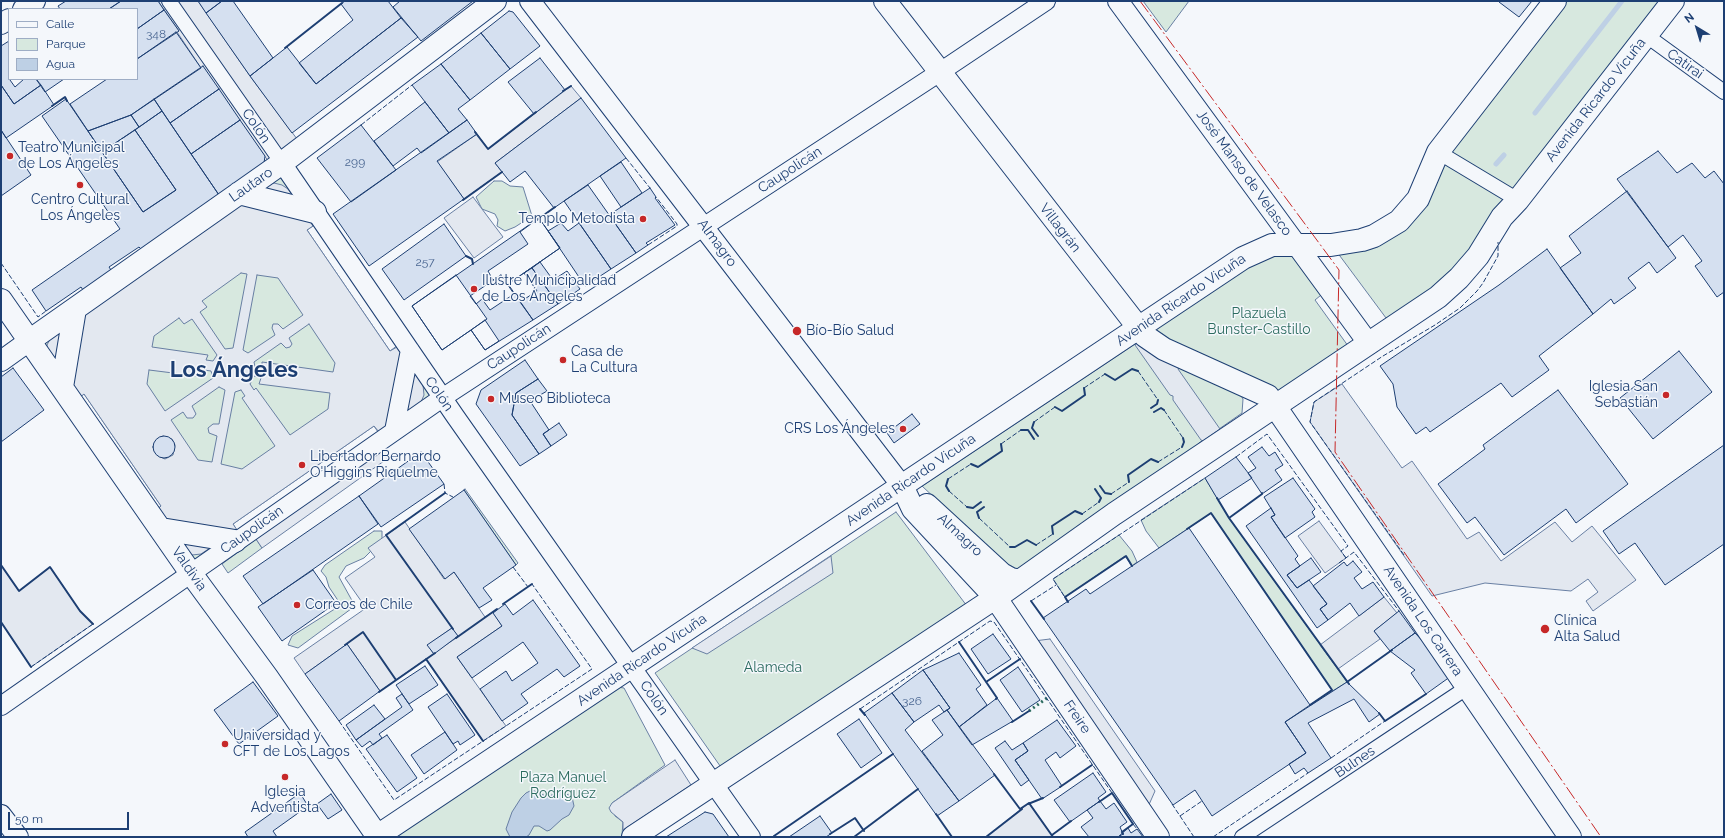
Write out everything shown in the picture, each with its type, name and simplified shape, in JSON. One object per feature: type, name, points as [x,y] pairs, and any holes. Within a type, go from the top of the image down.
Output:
[{"type":"main road","points":[[24,8],[35,1]]},
{"type":"main road","name":"Lautaro","points":[[1,361],[282,163],[495,1]]},
{"type":"main road","name":"Almagro","points":[[530,1],[902,486],[912,509],[995,597]]},
{"type":"main road","name":"Villagrán","points":[[885,1],[1148,339],[1157,345],[1268,396],[1275,406]]},
{"type":"main road","name":"José Manso de Velasco","points":[[1118,1],[1369,344]]},
{"type":"main road","name":"Avenida Ricardo Vicuña","points":[[377,837],[1255,251],[1272,245],[1331,245],[1362,240],[1374,236],[1399,221],[1418,199],[1438,152],[1555,1]]},
{"type":"main road","name":"Avenida Ricardo Vicuña","points":[[633,837],[1020,581],[1114,514],[1369,344],[1449,288],[1474,261],[1502,217],[1518,200],[1673,1]]},
{"type":"main road","points":[[239,193],[315,212]]},
{"type":"main road","name":"Valdivia","points":[[1,300],[190,572],[270,682],[377,837]]},
{"type":"main road","points":[[62,387],[75,309]]},
{"type":"main road","points":[[1221,442],[1236,429],[1246,405],[1242,392],[1233,381]]},
{"type":"main road","name":"Avenida Los Carrera","points":[[1275,406],[1570,837]]},
{"type":"main road","name":"Almagro","points":[[902,486],[922,500],[1002,574],[1010,579],[1020,581]]},
{"type":"main road","points":[[161,530],[235,541]]},
{"type":"main road","name":"Freire","points":[[995,597],[1158,837]]},
{"type":"main road","points":[[1,815],[18,837]]},
{"type":"street","name":"Colón","points":[[169,1],[282,163],[442,398],[751,837]]},
{"type":"street","name":"Caupolicán","points":[[1,706],[190,572],[442,398],[1046,1]]},
{"type":"street","name":"Catirai","points":[[1646,36],[1724,92]]},
{"type":"street","points":[[1438,152],[1518,200]]},
{"type":"street","points":[[394,431],[410,350]]},
{"type":"street","name":"Bulnes","points":[[1242,837],[1468,687]]},
{"type":"green space","points":[[1143,1],[1189,1],[1166,32]]},
{"type":"green space","points":[[1567,1],[1667,1],[1468,260],[1389,322],[1334,248],[1369,242],[1440,159]]},
{"type":"green space","points":[[281,165],[319,222],[307,230],[390,351],[402,342],[439,397],[382,438],[374,426],[233,524],[240,535],[191,569],[152,513],[161,506],[84,394],[79,398],[32,341]]},
{"type":"green space","points":[[494,181],[502,181],[510,186],[523,187],[532,216],[515,227],[505,231],[497,226],[498,220],[495,214],[482,209],[476,197]]},
{"type":"green space","name":"Plazuela Bunster-Castillo","points":[[1294,248],[1326,291],[1315,300],[1351,350],[1274,401],[1144,327],[1243,261]]},
{"type":"green space","points":[[1144,338],[1236,387],[1243,399],[1242,413],[1199,443],[1194,451],[1016,572],[1001,560],[922,486]]},
{"type":"green space","points":[[1205,478],[1229,518],[1347,682],[1310,705],[1332,690],[1211,513],[1159,548],[1146,531],[1141,520]]},
{"type":"green space","points":[[465,489],[518,563],[516,565],[464,490]]},
{"type":"green space","name":"Alameda","points":[[896,512],[970,610],[725,773],[655,673]]},
{"type":"green space","points":[[374,531],[382,531],[382,540],[364,558],[346,566],[339,577],[355,606],[298,648],[288,645],[292,636],[341,605],[329,587],[326,577],[321,571],[325,565]]},
{"type":"green space","points":[[1119,535],[1132,551],[1137,562],[1132,566],[1125,556],[1065,597],[1053,579]]},
{"type":"green space","points":[[256,539],[262,548],[228,573],[222,564]]},
{"type":"green space","name":"Plaza Manuel Rodríguez","points":[[617,687],[624,688],[665,765],[612,803],[615,816],[623,822],[622,835],[620,837],[394,837]]},
{"type":"shaded area","points":[[158,1],[198,1],[250,76],[303,147],[274,169],[201,68],[177,32],[179,31]]},
{"type":"shaded area","points":[[571,86],[581,98],[495,163],[502,172],[464,199],[437,162],[477,134],[488,149]]},
{"type":"shaded area","points":[[274,183],[282,185],[288,189],[313,226],[307,230],[390,351],[397,347],[423,385],[424,395],[421,402],[379,432],[374,426],[233,524],[237,530],[201,554],[187,554],[156,511],[161,506],[84,394],[79,398],[47,348],[47,345],[50,339],[270,184]],"holes":[[[241,273],[247,274],[233,348],[225,349],[200,312],[207,307],[202,301]],[[257,275],[278,278],[303,315],[283,329],[278,324],[273,324],[272,328],[275,335],[248,353],[243,350]],[[179,318],[184,324],[192,319],[217,355],[213,361],[206,360],[208,355],[152,347],[154,336]],[[309,324],[335,363],[333,372],[262,362],[262,368],[255,367],[254,362],[281,343],[286,348],[290,347],[292,344],[289,338]],[[149,370],[205,377],[204,370],[211,371],[213,378],[165,411],[147,384]],[[254,376],[261,378],[259,384],[330,393],[328,409],[290,435],[256,388],[254,390],[250,384]],[[219,387],[225,390],[219,424],[213,424],[208,428],[209,433],[217,436],[212,462],[198,460],[171,420],[183,412],[187,418],[193,418],[196,414],[192,406]],[[241,390],[245,396],[242,398],[275,446],[242,469],[221,464],[235,392]],[[163,436],[172,439],[175,445],[173,455],[165,459],[158,456],[154,450],[155,442]]]},
{"type":"shaded area","points":[[473,197],[503,237],[474,258],[444,218]]},
{"type":"shaded area","points":[[1144,338],[1183,360],[1178,369],[1220,429],[1203,441],[1173,400],[1173,396],[1170,395],[1135,345]]},
{"type":"shaded area","points":[[1342,384],[1402,468],[1412,461],[1467,539],[1479,532],[1501,561],[1555,522],[1572,542],[1592,526],[1636,580],[1593,611],[1586,601],[1598,592],[1588,579],[1571,591],[1485,583],[1432,596],[1310,422],[1314,402]]},
{"type":"shaded area","points":[[386,448],[391,456],[262,548],[256,539]]},
{"type":"shaded area","points":[[1319,521],[1346,558],[1325,573],[1298,536]]},
{"type":"shaded area","points":[[405,522],[444,579],[454,572],[485,617],[493,612],[502,626],[457,657],[506,726],[483,741],[426,659],[380,691],[347,644],[305,674],[294,658],[366,608],[345,578],[375,557],[368,548]],"holes":[[[452,628],[458,637],[433,653],[428,645]]]},
{"type":"shaded area","points":[[831,556],[833,573],[707,654],[692,648]]},
{"type":"shaded area","points":[[1,565],[19,591],[50,567],[80,611],[93,624],[31,667],[1,622]]},
{"type":"shaded area","points":[[1384,597],[1397,613],[1374,631],[1380,639],[1338,669],[1320,645]]},
{"type":"shaded area","points":[[1050,639],[1155,791],[1144,816],[1026,642]]},
{"type":"shaded area","points":[[675,760],[691,785],[623,830],[623,822],[611,812],[609,808],[612,803]]},
{"type":"shaded area","points":[[1029,803],[1053,837],[986,837]]},
{"type":"water","points":[[532,790],[548,797],[557,792],[563,792],[572,797],[574,806],[569,815],[550,830],[547,831],[539,826],[534,826],[529,835],[526,837],[510,837],[506,829],[512,812],[521,798]]},
{"type":"building","points":[[66,1],[121,1],[110,8],[59,8],[58,6]]},
{"type":"building","points":[[121,1],[158,1],[164,10],[138,28],[138,8],[110,8]]},
{"type":"building","points":[[198,1],[222,1],[206,13]]},
{"type":"building","points":[[222,1],[233,1],[273,58],[250,76],[206,13]]},
{"type":"building","points":[[345,1],[388,1],[401,18],[316,84],[299,63],[353,20],[341,4]]},
{"type":"building","points":[[400,1],[473,1],[421,41],[393,7]]},
{"type":"building","points":[[1532,1],[1519,17],[1499,2]]},
{"type":"building","points":[[164,10],[179,31],[138,58],[138,28]]},
{"type":"building","points":[[509,11],[513,12],[540,46],[510,69],[481,33]]},
{"type":"building","points":[[401,18],[418,37],[292,133],[250,76],[287,47],[316,84]]},
{"type":"building","points":[[176,32],[201,68],[131,115],[88,131],[70,104],[106,80],[138,80],[138,58]]},
{"type":"building","points":[[481,33],[510,69],[470,100],[441,64]]},
{"type":"building","points":[[8,42],[8,80],[10,80],[15,87],[23,80],[37,80],[41,85],[14,104],[1,85],[1,46]]},
{"type":"building","points":[[540,58],[565,90],[534,114],[508,82]]},
{"type":"building","points":[[441,64],[470,100],[458,109],[467,120],[449,133],[412,85]]},
{"type":"building","points":[[203,66],[219,89],[170,123],[154,99]]},
{"type":"building","points":[[37,80],[63,80],[45,92]]},
{"type":"building","points":[[1,85],[14,104],[41,85],[54,105],[6,138],[1,130]]},
{"type":"building","points":[[219,89],[240,120],[191,154],[170,123]]},
{"type":"building","points":[[581,98],[626,158],[554,208],[525,171],[510,182],[495,163]]},
{"type":"building","points":[[66,99],[143,212],[176,190],[135,130],[162,111],[219,195],[141,249],[139,247],[109,267],[111,270],[83,290],[81,287],[46,311],[32,290],[120,229],[42,116]]},
{"type":"building","points":[[154,99],[162,111],[139,127],[131,115]]},
{"type":"building","points":[[425,102],[449,133],[421,153],[417,148],[393,166],[374,141]]},
{"type":"building","points":[[131,115],[139,127],[102,152],[88,131]]},
{"type":"building","points":[[240,120],[265,156],[264,163],[219,195],[191,154]]},
{"type":"building","points":[[467,120],[477,134],[437,161],[464,199],[369,266],[333,214]]},
{"type":"building","points":[[361,125],[396,170],[351,202],[317,158]]},
{"type":"building","name":"Teatro Municipal de Los Ángeles","points":[[1,130],[31,175],[1,196]]},
{"type":"building","points":[[135,130],[176,190],[143,212],[102,152]]},
{"type":"building","points":[[1658,151],[1677,173],[1692,163],[1705,178],[1714,171],[1724,184],[1724,292],[1717,297],[1695,266],[1702,261],[1683,235],[1668,247],[1617,179]]},
{"type":"building","points":[[621,162],[642,193],[621,207],[600,176]]},
{"type":"building","points":[[588,185],[636,253],[611,269],[564,201]]},
{"type":"building","name":"Templo Metodista","points":[[650,188],[656,197],[655,198],[675,225],[646,243],[648,245],[636,253],[609,215]]},
{"type":"building","points":[[1627,191],[1676,258],[1657,273],[1649,262],[1628,278],[1636,288],[1614,304],[1611,299],[1593,314],[1560,268],[1581,253],[1569,236]]},
{"type":"building","name":"Ilustre Municipalidad de Los Ángeles","points":[[539,218],[560,248],[508,284],[533,320],[485,350],[471,330],[442,350],[412,306]]},
{"type":"building","points":[[539,218],[560,248],[508,284],[501,275],[493,280],[488,271],[528,244],[520,232]]},
{"type":"building","points":[[561,223],[568,231],[579,223],[611,269],[585,286],[548,231]]},
{"type":"building","points":[[444,224],[466,256],[404,300],[382,269]]},
{"type":"building","points":[[1547,249],[1593,314],[1539,356],[1549,370],[1512,397],[1501,383],[1430,432],[1426,427],[1416,434],[1397,407],[1393,384],[1380,366],[1499,285]]},
{"type":"building","points":[[540,262],[553,280],[567,271],[580,289],[558,304],[532,268]]},
{"type":"building","points":[[532,268],[558,304],[533,320],[520,302],[537,291],[524,273]]},
{"type":"building","points":[[456,275],[487,319],[442,350],[412,306]]},
{"type":"building","points":[[501,275],[514,294],[490,310],[482,299],[476,304],[470,296]]},
{"type":"building","points":[[485,320],[499,341],[485,350],[471,330]]},
{"type":"building","name":"Iglesia San Sebastián","points":[[1679,351],[1712,392],[1653,439],[1620,398]]},
{"type":"building","points":[[525,360],[538,379],[516,393],[512,415],[539,454],[520,466],[476,404],[481,390]]},
{"type":"building","points":[[13,368],[44,410],[1,442],[1,377]]},
{"type":"building","points":[[538,379],[547,391],[530,401],[549,430],[543,434],[551,446],[539,454],[512,415],[516,393]]},
{"type":"building","points":[[1558,390],[1628,484],[1576,523],[1566,509],[1504,555],[1475,517],[1467,523],[1438,484],[1485,449],[1483,445]]},
{"type":"building","name":"CRS Los Ángeles","points":[[912,414],[920,424],[894,443],[887,433]]},
{"type":"building","points":[[559,423],[567,435],[551,446],[543,434]]},
{"type":"building","points":[[164,436],[172,439],[175,447],[172,455],[164,458],[156,455],[153,447],[156,439]]},
{"type":"building","points":[[1724,445],[1724,544],[1665,585],[1635,543],[1619,554],[1603,531]]},
{"type":"building","points":[[1262,447],[1269,456],[1275,452],[1283,465],[1275,470],[1282,480],[1262,494],[1248,473],[1256,468],[1248,457]]},
{"type":"building","points":[[421,452],[444,484],[381,527],[359,496]]},
{"type":"building","points":[[1236,457],[1252,478],[1218,500],[1205,478]]},
{"type":"building","points":[[1293,478],[1315,509],[1312,512],[1315,517],[1285,538],[1271,517],[1275,515],[1264,497]]},
{"type":"building","points":[[464,490],[516,565],[483,588],[492,600],[479,608],[454,572],[445,579],[409,529]]},
{"type":"building","points":[[359,496],[378,524],[263,604],[243,576]]},
{"type":"building","points":[[1271,508],[1275,515],[1271,517],[1298,556],[1295,559],[1300,566],[1287,575],[1297,588],[1309,580],[1327,604],[1320,609],[1328,620],[1317,628],[1246,526]]},
{"type":"building","points":[[1189,528],[1310,705],[1285,722],[1306,753],[1212,816],[1195,790],[1173,805],[1043,618],[1086,589],[1090,594]]},
{"type":"building","points":[[1311,558],[1321,572],[1297,588],[1287,575]]},
{"type":"building","points":[[1353,561],[1362,572],[1354,578],[1362,589],[1373,582],[1384,597],[1359,616],[1350,603],[1328,620],[1320,609],[1327,604],[1313,586],[1344,562],[1347,566]]},
{"type":"building","points":[[313,570],[336,603],[282,641],[258,607]]},
{"type":"building","points":[[533,600],[580,666],[564,677],[557,669],[521,694],[528,703],[502,721],[480,689],[506,671],[512,681],[538,663],[523,642],[472,678],[457,657],[502,626],[493,613],[505,604],[513,615]]},
{"type":"building","points":[[1399,611],[1415,633],[1390,651],[1374,631]]},
{"type":"building","points":[[452,628],[458,636],[434,654],[427,645]]},
{"type":"building","points":[[1415,633],[1454,674],[1426,694],[1411,673],[1415,670],[1390,651]]},
{"type":"building","points":[[993,634],[1011,659],[988,674],[971,649]]},
{"type":"building","points":[[347,644],[380,691],[339,721],[305,674]]},
{"type":"building","points":[[959,653],[981,685],[976,689],[987,705],[959,727],[947,710],[950,708],[923,670]]},
{"type":"building","points":[[425,666],[438,685],[409,704],[396,685]]},
{"type":"building","points":[[1018,667],[1040,700],[1022,712],[1000,680]]},
{"type":"building","points":[[923,670],[950,708],[944,712],[939,705],[914,722],[892,693]]},
{"type":"building","points":[[253,682],[278,716],[239,744],[214,710]]},
{"type":"building","points":[[1347,682],[1380,714],[1369,722],[1354,699],[1308,723],[1331,758],[1308,773],[1304,768],[1295,774],[1289,764],[1306,753],[1285,722]]},
{"type":"building","points":[[892,693],[914,722],[905,730],[959,801],[937,816],[864,713]]},
{"type":"building","points":[[402,694],[413,710],[379,734],[382,738],[373,745],[370,741],[362,747],[356,740],[402,707],[396,698]]},
{"type":"building","points":[[447,694],[475,735],[460,745],[458,741],[453,744],[428,707]]},
{"type":"building","points":[[997,698],[1013,721],[972,745],[959,727]]},
{"type":"building","points":[[374,705],[385,719],[356,740],[346,725]]},
{"type":"building","points":[[947,710],[995,775],[959,801],[922,751],[943,735],[932,720]]},
{"type":"building","points":[[859,719],[882,753],[861,768],[837,734]]},
{"type":"building","points":[[1057,720],[1076,746],[1060,758],[1056,752],[1045,760],[1062,786],[1042,799],[1015,760],[1028,751],[1023,743]]},
{"type":"building","points":[[445,732],[457,750],[424,774],[411,755]]},
{"type":"building","points":[[387,735],[417,778],[397,792],[366,749]]},
{"type":"building","points":[[1005,741],[1012,750],[1023,743],[1028,751],[1015,760],[1029,780],[1021,786],[995,748]]},
{"type":"building","points":[[1093,773],[1106,792],[1098,798],[1100,801],[1070,822],[1054,800]]},
{"type":"building","points":[[300,793],[308,806],[273,831],[277,837],[248,837],[245,832]]},
{"type":"building","points":[[331,794],[342,810],[328,819],[317,804]]},
{"type":"building","points":[[1100,801],[1106,809],[1114,803],[1127,822],[1120,827],[1123,834],[1118,837],[1089,837],[1081,827],[1093,818],[1087,810]]},
{"type":"building","points":[[705,812],[713,814],[729,837],[666,837]]},
{"type":"building","points":[[820,816],[832,833],[826,837],[789,837]]},
{"type":"building","points":[[1128,828],[1131,833],[1137,829],[1143,837],[1118,837]]},
{"type":"waterway","points":[[1535,113],[1622,1]]},
{"type":"waterway","points":[[1496,164],[1504,155]]},
{"type":"hedge","points":[[1029,711],[1047,698]]},
{"type":"fence","points":[[361,125],[412,85]]},
{"type":"fence","points":[[626,158],[650,188]]},
{"type":"fence","points":[[648,245],[677,226],[656,197]]},
{"type":"fence","points":[[1404,555],[1310,422],[1314,402],[1383,356],[1435,325],[1460,308],[1483,283],[1498,256],[1498,242]]},
{"type":"fence","points":[[1,263],[38,317],[46,311]]},
{"type":"fence","points":[[1138,371],[1158,400]]},
{"type":"fence","points":[[1084,388],[1105,374]]},
{"type":"fence","points":[[1034,422],[1055,407]]},
{"type":"fence","points":[[1164,410],[1183,438]]},
{"type":"fence","points":[[1001,444],[1021,430]]},
{"type":"fence","points":[[1236,457],[1267,434],[1348,546],[1341,551],[1346,558]]},
{"type":"fence","points":[[1158,462],[1182,447]]},
{"type":"fence","points":[[948,479],[971,464]]},
{"type":"fence","points":[[1068,602],[1053,579],[1205,478]]},
{"type":"fence","points":[[1111,494],[1129,482]]},
{"type":"fence","points":[[444,484],[445,493],[453,497]]},
{"type":"fence","points":[[949,491],[967,507]]},
{"type":"fence","points":[[1082,514],[1099,502]]},
{"type":"fence","points":[[979,518],[1010,547]]},
{"type":"fence","points":[[1036,545],[1053,534]]},
{"type":"fence","points":[[1339,563],[1354,552],[1399,611]]},
{"type":"fence","points":[[513,567],[528,587]]},
{"type":"fence","points":[[339,721],[394,800],[592,669],[532,584]]},
{"type":"fence","points":[[1031,601],[1056,585]]},
{"type":"fence","points":[[860,709],[990,621],[994,622],[1112,793]]},
{"type":"fence","points":[[31,667],[93,624]]},
{"type":"fence","points":[[1331,758],[1385,721]]},
{"type":"fence","points":[[1213,837],[1308,773]]},
{"type":"fence","points":[[1180,816],[1202,801]]},
{"type":"fence","points":[[1172,804],[1194,837]]},
{"type":"fence","points":[[1133,824],[1137,829]]},
{"type":"wall","points":[[285,48],[342,3]]},
{"type":"wall","points":[[563,91],[571,86]]},
{"type":"wall","points":[[52,106],[65,97],[67,101]]},
{"type":"wall","points":[[475,132],[488,149],[536,112]]},
{"type":"wall","points":[[463,200],[502,172]]},
{"type":"wall","points":[[537,220],[555,207]]},
{"type":"wall","points":[[466,256],[472,259],[473,264]]},
{"type":"wall","points":[[1105,374],[1115,380],[1132,369],[1138,371]]},
{"type":"wall","points":[[1055,407],[1062,411],[1085,395],[1084,388]]},
{"type":"wall","points":[[1151,408],[1157,404],[1158,400]]},
{"type":"wall","points":[[1154,412],[1161,408],[1164,410]]},
{"type":"wall","points":[[1034,422],[1032,428],[1038,436]]},
{"type":"wall","points":[[1021,430],[1028,430],[1034,439]]},
{"type":"wall","points":[[1182,447],[1184,442],[1183,438]]},
{"type":"wall","points":[[971,464],[978,467],[1002,451],[1001,444]]},
{"type":"wall","points":[[1129,482],[1128,475],[1151,459],[1158,462]]},
{"type":"wall","points":[[948,479],[946,486],[949,491]]},
{"type":"wall","points":[[1100,486],[1105,493],[1111,494]]},
{"type":"wall","points":[[1095,489],[1101,498],[1099,502]]},
{"type":"wall","points":[[445,493],[386,535],[453,629]]},
{"type":"wall","points":[[1229,518],[1262,493]]},
{"type":"wall","points":[[1217,498],[1229,518],[1349,684]]},
{"type":"wall","points":[[967,507],[973,508],[981,502]]},
{"type":"wall","points":[[979,518],[977,512],[984,507]]},
{"type":"wall","points":[[1053,534],[1052,526],[1075,511],[1082,514]]},
{"type":"wall","points":[[1187,529],[1211,513],[1332,690],[1310,705]]},
{"type":"wall","points":[[1010,547],[1015,547],[1027,540],[1036,545]]},
{"type":"wall","points":[[1068,602],[1065,597],[1126,556],[1132,566]]},
{"type":"wall","points":[[1,565],[19,591],[50,567],[80,611],[93,624]]},
{"type":"wall","points":[[503,604],[532,584]]},
{"type":"wall","points":[[1031,601],[1044,619]]},
{"type":"wall","points":[[456,638],[497,609]]},
{"type":"wall","points":[[1,622],[31,667]]},
{"type":"wall","points":[[345,645],[363,632],[396,680]]},
{"type":"wall","points":[[959,642],[997,698],[996,699]]},
{"type":"wall","points":[[1347,682],[1392,650]]},
{"type":"wall","points":[[379,692],[435,653]]},
{"type":"wall","points":[[426,659],[483,741]]},
{"type":"wall","points":[[986,682],[1020,659]]},
{"type":"wall","points":[[1379,713],[1385,721],[1426,694]]},
{"type":"wall","points":[[860,709],[865,715]]},
{"type":"wall","points":[[1012,722],[1029,711]]},
{"type":"wall","points":[[774,836],[893,754]]},
{"type":"wall","points":[[1060,787],[1092,765]]},
{"type":"wall","points":[[994,774],[1020,809],[1029,803],[1053,837]]},
{"type":"wall","points":[[854,837],[918,789]]},
{"type":"wall","points":[[1099,802],[1112,793],[1133,824],[1122,832],[1123,834]]},
{"type":"wall","points":[[1028,804],[1043,798]]},
{"type":"wall","points":[[986,837],[1022,809]]},
{"type":"wall","points":[[936,814],[952,837]]},
{"type":"wall","points":[[830,834],[855,818],[864,831]]},
{"type":"wall","points":[[1052,835],[1071,821]]},
{"type":"power","points":[[1140,1],[1339,270],[1335,452],[1601,837]]},
{"type":"place","name":"Teatro Municipal de Los Ángeles","points":[[10,156]]},
{"type":"place","name":"Centro Cultural Los Ángeles","points":[[80,185]]},
{"type":"place","name":"Templo Metodista","points":[[643,219]]},
{"type":"place","name":"Ilustre Municipalidad de Los Ángeles","points":[[474,289]]},
{"type":"place","name":"Bío-Bío Salud","points":[[797,331]]},
{"type":"place","name":"Casa de La Cultura","points":[[563,360]]},
{"type":"place","name":"Iglesia San Sebastián","points":[[1666,395]]},
{"type":"place","name":"Museo Biblioteca","points":[[491,399]]},
{"type":"place","name":"CRS Los Ángeles","points":[[903,429]]},
{"type":"place","name":"Libertador Bernardo O'Higgins Riquelme","points":[[302,465]]},
{"type":"place","name":"Correos de Chile","points":[[297,605]]},
{"type":"place","name":"Clínica Alta Salud","points":[[1545,629]]},
{"type":"place","name":"Universidad y CFT de Los Lagos","points":[[225,744]]},
{"type":"place","name":"Iglesia Adventista","points":[[285,777]]},
{"type":"district","name":"Los Ángeles","points":[[234,370]]}]
